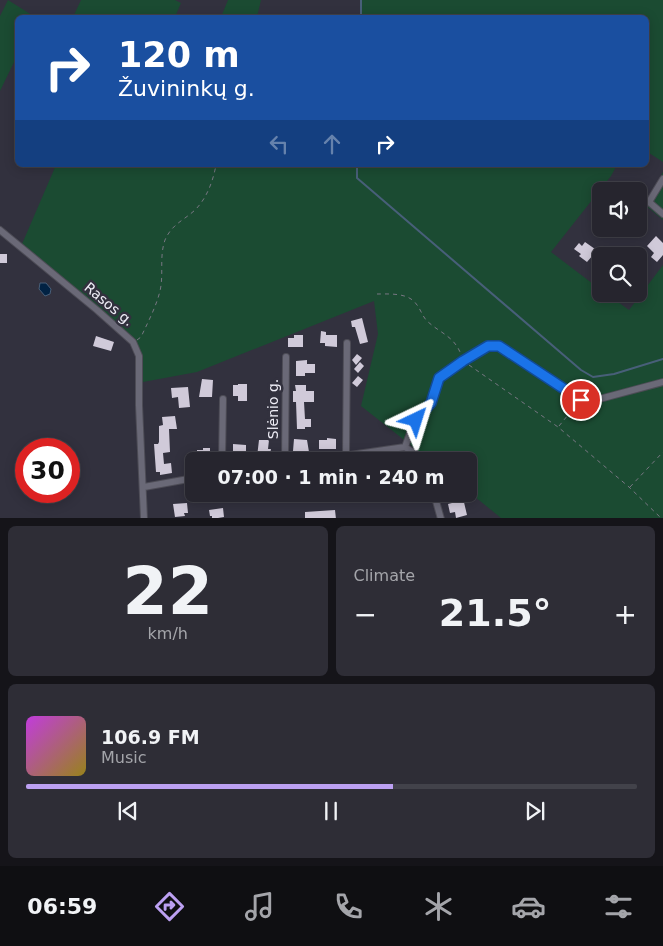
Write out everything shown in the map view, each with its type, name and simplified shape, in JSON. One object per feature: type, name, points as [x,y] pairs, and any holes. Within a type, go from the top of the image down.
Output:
[{"type":"street","points":[[663,179],[649,202],[663,214]]},
{"type":"street","name":"Rasos g.","points":[[0,230],[98,310],[133,342],[139,356],[139,405],[144,518]]},
{"type":"street","points":[[346,342],[346,452]]},
{"type":"street","points":[[405,447],[416,420],[431,403],[439,378],[488,346],[499,346],[581,400],[592,401],[663,382]]},
{"type":"street","name":"Slėnio g.","points":[[285,452],[286,357]]},
{"type":"street","points":[[222,452],[223,399]]},
{"type":"street","points":[[372,452],[405,447],[412,452]]},
{"type":"street","points":[[144,487],[185,480]]},
{"type":"street","points":[[436,502],[440,518]]},
{"type":"path","points":[[133,342],[141,337],[161,289],[162,258],[166,240],[176,223],[195,210],[206,196],[216,167]]},
{"type":"path","points":[[377,294],[398,295],[411,299],[420,308],[426,320],[447,334],[460,351],[463,361],[558,427],[662,518]]},
{"type":"path","points":[[558,427],[581,400]]},
{"type":"path","points":[[629,488],[663,452]]},
{"type":"green space","points":[[8,0],[32,15],[15,15],[15,60],[0,91],[0,16]]},
{"type":"green space","points":[[81,0],[175,0],[181,3],[176,15],[74,15]]},
{"type":"green space","points":[[228,0],[261,0],[257,15],[222,15]]},
{"type":"green space","points":[[361,0],[663,0],[663,162],[649,153],[649,15],[361,15]]},
{"type":"green space","points":[[55,167],[616,167],[606,182],[592,182],[592,200],[551,252],[592,283],[592,302],[618,302],[629,310],[635,302],[647,302],[647,286],[663,265],[663,518],[501,518],[477,498],[477,452],[420,452],[361,406],[378,334],[374,301],[197,372],[143,382],[138,347],[123,328],[22,244]]},
{"type":"green space","points":[[663,172],[663,220],[647,207],[647,201]]},
{"type":"water","points":[[40,283],[46,283],[51,289],[50,294],[45,296],[39,289]]},
{"type":"building","points":[[656,236],[663,243],[663,255],[657,262],[651,257],[654,253],[647,246]]},
{"type":"building","points":[[585,242],[592,247],[592,256],[587,262],[574,249],[579,243],[582,246]]},
{"type":"building","points":[[0,254],[7,254],[7,263],[0,263]]},
{"type":"building","points":[[362,318],[368,342],[360,344],[355,327],[352,327],[351,321]]},
{"type":"building","points":[[321,331],[326,332],[326,335],[337,335],[337,347],[325,346],[325,343],[320,343]]},
{"type":"building","points":[[294,335],[303,335],[303,347],[288,347],[288,338],[294,338]]},
{"type":"building","points":[[96,336],[114,342],[111,351],[93,346]]},
{"type":"building","points":[[357,354],[362,358],[356,365],[352,360]]},
{"type":"building","points":[[307,360],[307,364],[315,364],[315,373],[305,373],[305,376],[296,376],[296,361]]},
{"type":"building","points":[[360,362],[364,366],[358,373],[354,369]]},
{"type":"building","points":[[358,376],[363,380],[357,387],[352,383]]},
{"type":"building","points":[[202,379],[213,380],[212,397],[199,397]]},
{"type":"building","points":[[247,384],[247,401],[238,401],[238,396],[233,396],[233,385]]},
{"type":"building","points":[[295,385],[306,385],[306,391],[314,391],[314,402],[304,402],[305,419],[311,419],[311,427],[305,427],[305,429],[297,429],[296,402],[293,402],[293,391],[296,391]]},
{"type":"building","points":[[188,387],[190,407],[179,408],[178,397],[172,398],[171,388]]},
{"type":"building","points":[[175,416],[177,429],[169,429],[170,452],[163,453],[164,464],[171,463],[172,473],[160,475],[160,472],[156,472],[154,444],[159,442],[159,426],[163,425],[162,417]]},
{"type":"building","points":[[327,438],[336,439],[336,449],[319,449],[319,440],[327,440]]},
{"type":"building","points":[[294,439],[307,440],[309,452],[293,451]]},
{"type":"building","points":[[259,440],[269,440],[268,449],[271,449],[270,452],[258,452]]},
{"type":"building","points":[[233,444],[246,445],[246,452],[233,452]]},
{"type":"building","points":[[203,448],[210,448],[210,451],[214,452],[197,452],[197,450],[203,450]]},
{"type":"building","points":[[464,502],[467,515],[456,518],[455,512],[450,513],[448,504]]},
{"type":"building","points":[[187,503],[188,513],[184,513],[185,516],[175,517],[173,504]]},
{"type":"building","points":[[223,508],[224,517],[212,518],[209,510]]},
{"type":"building","points":[[335,510],[336,518],[305,518],[305,512]]},
{"type":"waterway","points":[[361,0],[361,15]]},
{"type":"waterway","points":[[357,167],[357,178],[581,370],[593,377],[614,374],[663,359]]},
{"type":"route","points":[[416,420],[431,403],[439,378],[488,346],[499,346],[581,400]]}]
